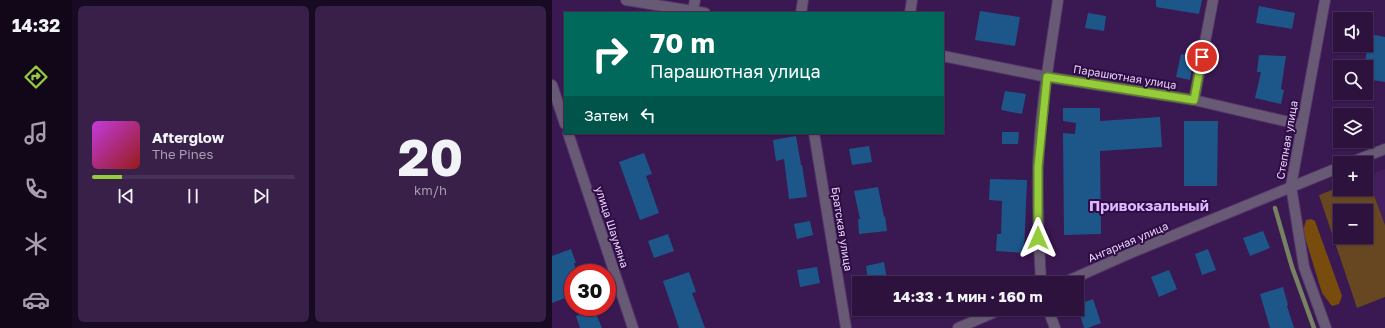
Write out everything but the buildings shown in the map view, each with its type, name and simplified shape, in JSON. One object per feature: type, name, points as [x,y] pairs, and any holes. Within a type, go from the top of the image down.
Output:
[{"type":"street","points":[[626,0],[701,12]]},
{"type":"street","points":[[693,10],[695,0]]},
{"type":"street","points":[[801,12],[803,0]]},
{"type":"street","points":[[910,12],[912,0]]},
{"type":"street","points":[[1041,276],[1038,238],[1038,167],[1047,77],[1058,0]]},
{"type":"street","points":[[1194,100],[1213,0]]},
{"type":"street","name":"Степная улица","points":[[1325,0],[1291,186],[1304,267],[1326,328]]},
{"type":"street","name":"Парашютная улица","points":[[944,56],[1047,77],[1194,100],[1302,125]]},
{"type":"street","points":[[552,85],[564,121]]},
{"type":"street","name":"улица Шаумяна","points":[[568,134],[633,328]]},
{"type":"street","name":"Братская улица","points":[[814,134],[846,328]]},
{"type":"street","points":[[1367,156],[1385,149]]},
{"type":"street","points":[[1291,186],[1333,169]]},
{"type":"street","name":"Ангарная улица","points":[[1079,276],[1291,186]]},
{"type":"street","points":[[958,328],[986,316]]},
{"type":"street","points":[[1051,316],[1055,328]]},
{"type":"shaded area","points":[[1385,169],[1385,225],[1373,192],[1373,174]]},
{"type":"shaded area","points":[[1333,190],[1333,196],[1373,196],[1373,192],[1385,225],[1385,297],[1357,308],[1335,244],[1373,244],[1373,204],[1333,204],[1333,237],[1319,195]]},
{"type":"shaded area","points":[[1311,219],[1315,221],[1342,296],[1339,304],[1332,306],[1322,293],[1303,231],[1306,220]]},
{"type":"waterway","points":[[1275,208],[1292,267],[1314,328]]},
{"type":"district","name":"Привокзальный","points":[[1149,206]]},
{"type":"route","points":[[1038,238],[1038,167],[1043,104],[1047,77],[1194,100],[1202,57]]}]
